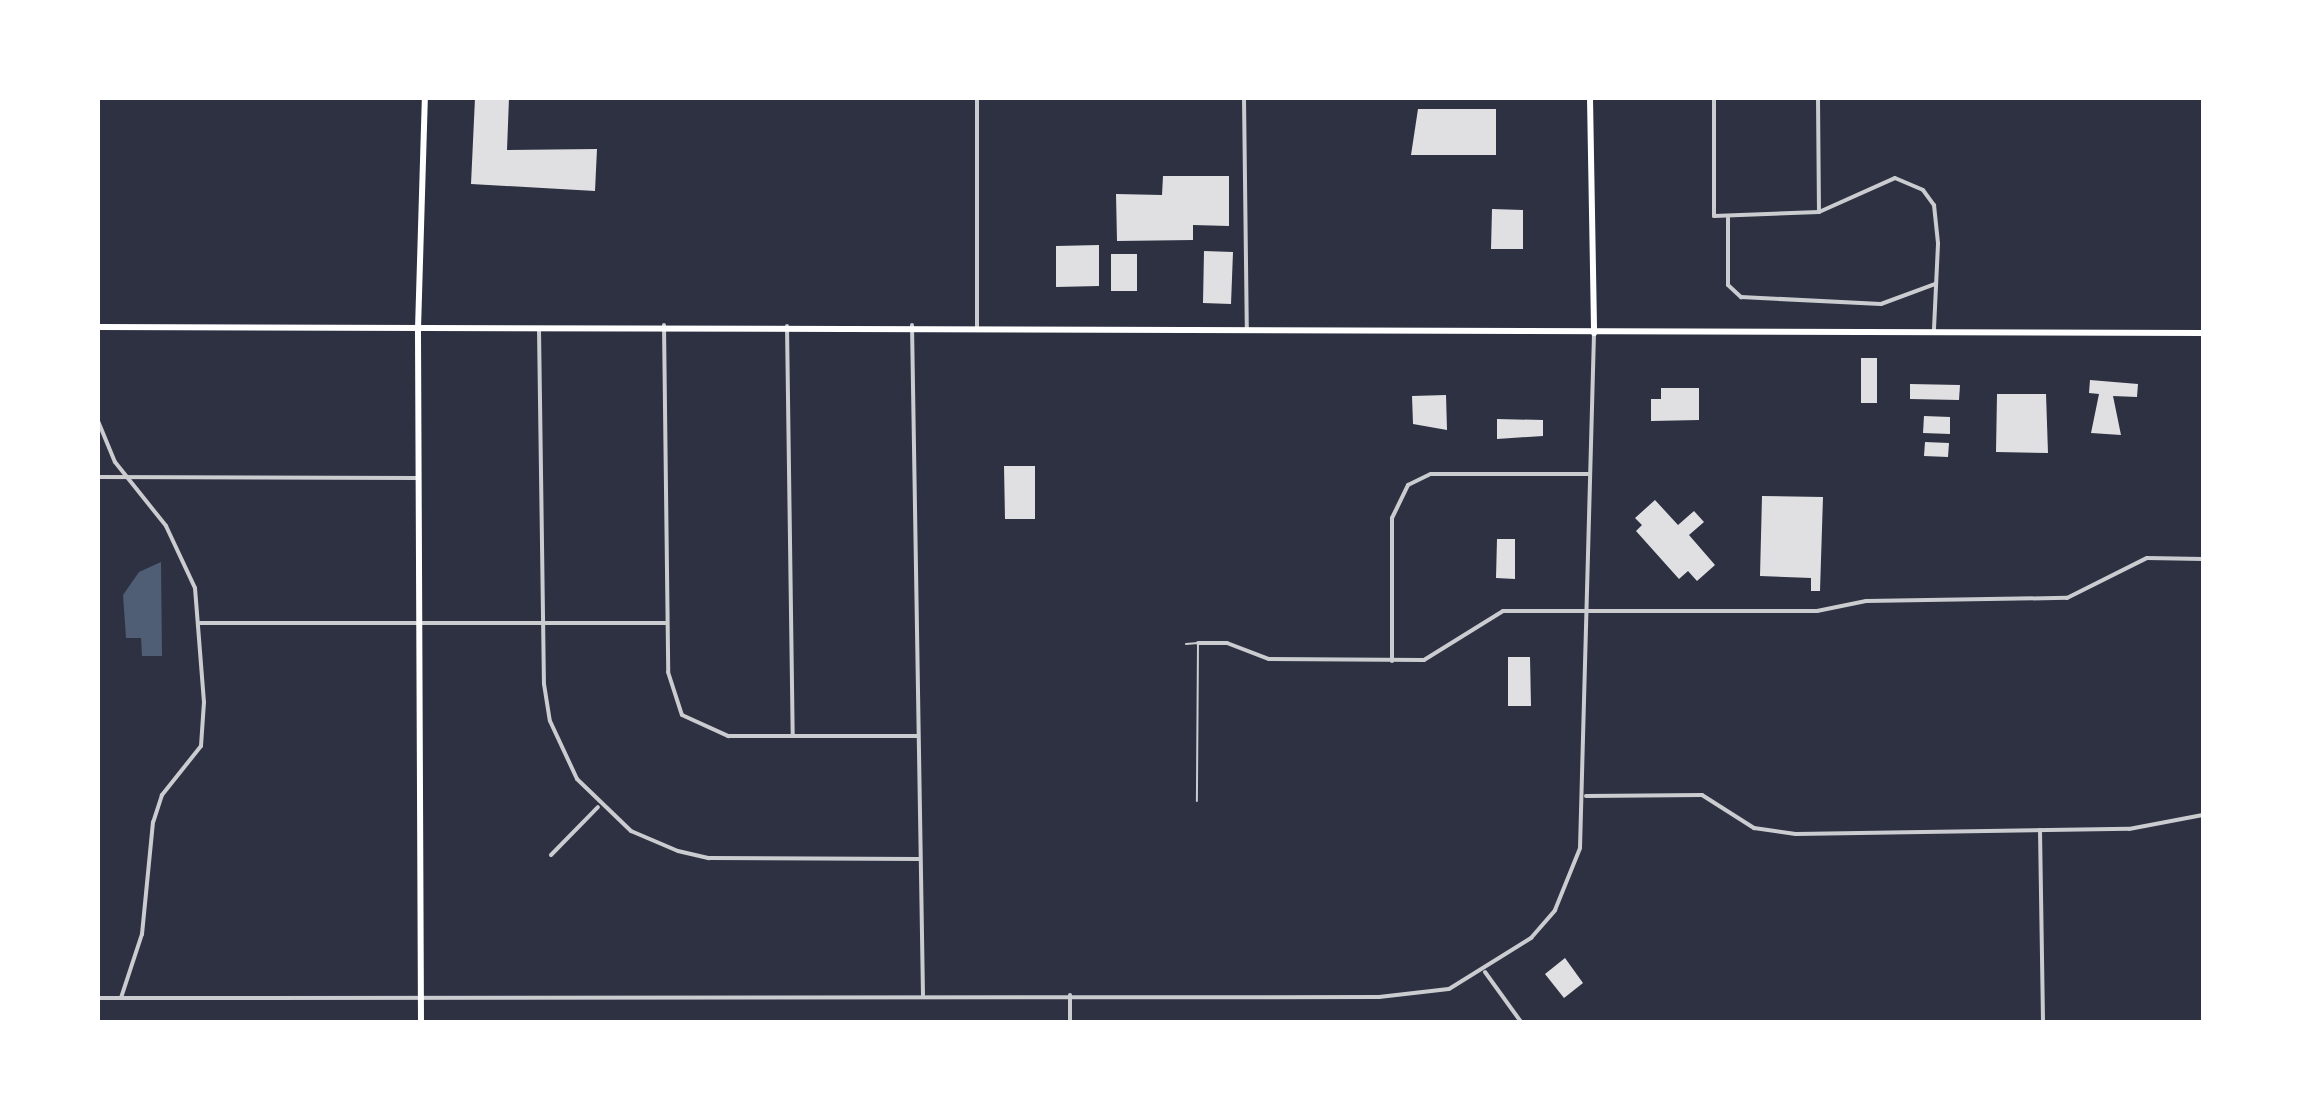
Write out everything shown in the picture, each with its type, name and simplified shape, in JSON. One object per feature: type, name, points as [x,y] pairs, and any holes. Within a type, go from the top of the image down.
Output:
[{"type":"main road","points":[[421,1022],[418,329],[425,98]]},
{"type":"main road","points":[[1590,98],[1594,333]]},
{"type":"main road","points":[[98,327],[418,329],[912,325],[1594,333],[1934,329],[2203,333]]},
{"type":"street","points":[[977,98],[977,326]]},
{"type":"street","points":[[1244,98],[1247,330]]},
{"type":"street","points":[[1714,98],[1714,216],[1728,218],[1819,212],[1880,181],[1908,181],[1923,190],[1934,205],[1934,329]]},
{"type":"street","points":[[1818,98],[1819,212]]},
{"type":"street","points":[[1728,218],[1728,285],[1741,297],[1881,304],[1935,284]]},
{"type":"street","points":[[664,325],[667,623],[671,694],[682,715],[728,736],[918,736]]},
{"type":"street","points":[[912,325],[923,995]]},
{"type":"street","points":[[787,326],[793,736]]},
{"type":"street","points":[[539,327],[543,621],[550,721],[598,807],[650,842],[709,858],[920,859]]},
{"type":"street","points":[[98,998],[421,995],[1415,996],[1485,972],[1531,938],[1573,874],[1586,796],[1586,610],[1594,333]]},
{"type":"street","points":[[98,421],[128,476],[183,559],[200,623],[201,746],[162,795],[142,934],[121,998]]},
{"type":"street","points":[[1392,661],[1397,498],[1419,477],[1447,473],[1591,474]]},
{"type":"street","points":[[98,477],[418,478]]},
{"type":"street","points":[[1198,643],[1227,643],[1269,659],[1392,661],[1449,650],[1503,611],[1817,611],[1866,601],[2067,598],[2147,558],[2203,559]]},
{"type":"street","points":[[200,623],[667,623]]},
{"type":"street","points":[[1586,796],[1702,795],[1767,833],[2129,829],[2203,815]]},
{"type":"street","points":[[551,855],[598,807]]},
{"type":"street","points":[[2040,830],[2043,1022]]},
{"type":"street","points":[[1485,972],[1521,1022]]},
{"type":"street","points":[[1070,995],[1070,1022]]},
{"type":"lane","points":[[1186,644],[1198,643],[1197,801]]},
{"type":"water","points":[[161,562],[162,656],[142,656],[141,638],[126,638],[123,595],[139,572]]},
{"type":"building","points":[[475,98],[509,98],[507,150],[597,149],[595,191],[471,184]]},
{"type":"building","points":[[1418,109],[1496,109],[1496,155],[1411,155]]},
{"type":"building","points":[[1163,176],[1229,176],[1229,226],[1193,225],[1193,240],[1117,241],[1116,194],[1162,195]]},
{"type":"building","points":[[1492,209],[1523,210],[1523,249],[1491,249]]},
{"type":"building","points":[[1099,245],[1099,286],[1056,287],[1056,246]]},
{"type":"building","points":[[1204,251],[1233,252],[1231,304],[1203,303]]},
{"type":"building","points":[[1111,254],[1137,254],[1137,291],[1111,291]]},
{"type":"building","points":[[1861,358],[1877,358],[1877,403],[1861,403]]},
{"type":"building","points":[[2090,380],[2138,384],[2137,397],[2113,396],[2121,435],[2091,433],[2099,394],[2089,393]]},
{"type":"building","points":[[1910,384],[1960,385],[1959,400],[1910,399]]},
{"type":"building","points":[[1661,388],[1699,388],[1699,420],[1651,421],[1651,399],[1661,399]]},
{"type":"building","points":[[1997,394],[2046,394],[2048,453],[1996,452]]},
{"type":"building","points":[[1446,395],[1447,430],[1413,424],[1412,396]]},
{"type":"building","points":[[1924,416],[1950,417],[1950,434],[1923,433]]},
{"type":"building","points":[[1497,419],[1543,420],[1543,436],[1497,439]]},
{"type":"building","points":[[1925,442],[1949,443],[1948,457],[1924,456]]},
{"type":"building","points":[[1004,466],[1035,466],[1035,519],[1005,519]]},
{"type":"building","points":[[1762,496],[1823,497],[1820,591],[1811,591],[1811,578],[1760,576]]},
{"type":"building","points":[[1655,500],[1678,525],[1694,511],[1704,522],[1689,535],[1715,565],[1697,581],[1688,571],[1679,579],[1636,531],[1642,525],[1635,518]]},
{"type":"building","points":[[1497,539],[1515,539],[1515,579],[1496,578]]},
{"type":"building","points":[[1508,657],[1530,657],[1531,706],[1508,706]]},
{"type":"building","points":[[1565,958],[1583,983],[1564,998],[1545,974]]}]
